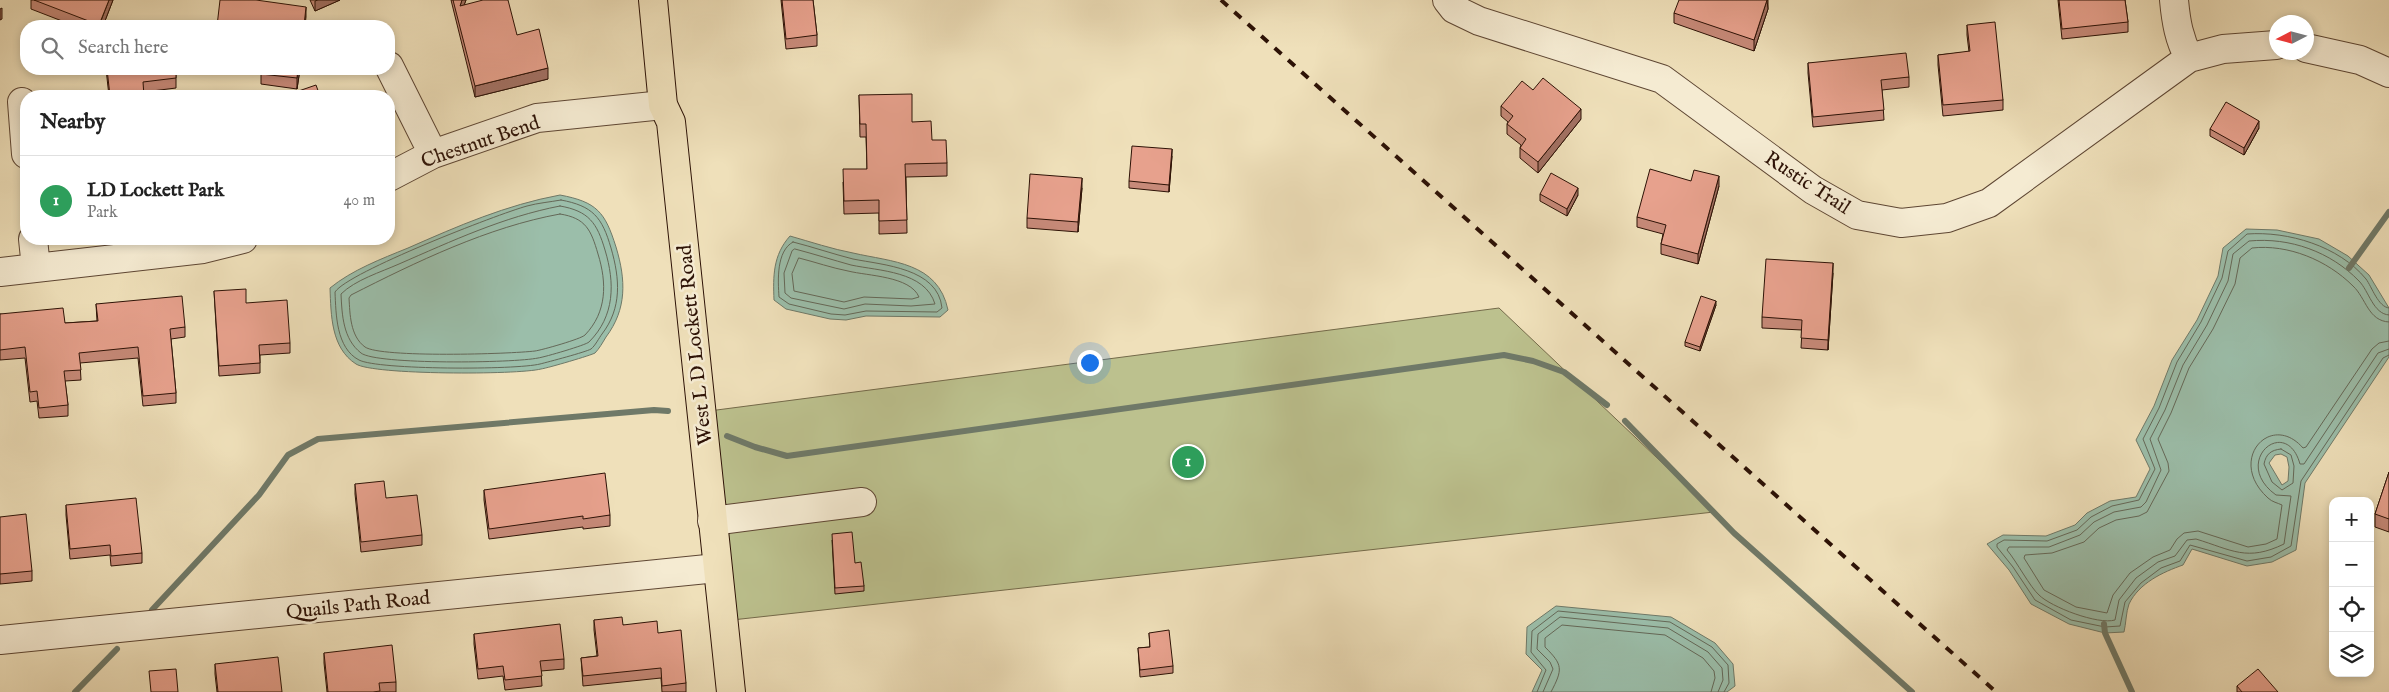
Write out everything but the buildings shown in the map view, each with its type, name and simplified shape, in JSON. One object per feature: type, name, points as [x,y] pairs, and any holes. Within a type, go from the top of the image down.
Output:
[{"type":"main road","name":"West L D Lockett Road","points":[[653,0],[663,105],[671,122],[731,692]]},
{"type":"street","name":"Rustic Trail","points":[[1447,0],[1454,9],[1479,21],[1590,55],[1662,80],[1813,190],[1857,215],[1901,223],[1946,218],[1989,203],[2189,58],[2223,49],[2269,46]]},
{"type":"street","points":[[2174,0],[2176,26],[2189,58]]},
{"type":"street","points":[[2314,50],[2360,60],[2389,73]]},
{"type":"street","points":[[393,75],[432,154]]},
{"type":"street","name":"Chestnut Bend","points":[[395,174],[432,154],[537,118],[663,105]]},
{"type":"street","points":[[34,245],[36,268]]},
{"type":"street","points":[[0,272],[203,249],[219,245]]},
{"type":"street","points":[[712,521],[862,502]]},
{"type":"street","name":"Quails Path Road","points":[[0,640],[717,568]]},
{"type":"shaded area","points":[[1499,308],[1714,512],[732,620],[709,411]]},
{"type":"water","points":[[560,195],[583,201],[598,210],[612,235],[622,271],[623,294],[618,316],[595,353],[541,369],[527,371],[446,373],[368,368],[356,364],[342,349],[337,340],[332,320],[330,288],[367,265],[464,224],[520,204]]},
{"type":"water","points":[[2246,229],[2277,230],[2319,239],[2348,256],[2369,275],[2389,308],[2389,357],[2305,483],[2296,550],[2272,562],[2247,566],[2192,549],[2183,565],[2152,579],[2133,597],[2128,607],[2124,632],[2105,633],[2069,624],[2031,604],[2009,570],[1987,544],[2003,535],[2046,536],[2075,525],[2087,513],[2110,501],[2136,497],[2150,469],[2136,440],[2154,406],[2172,360],[2197,320],[2218,276],[2223,248]],"holes":[[[2281,454],[2287,457],[2289,467],[2288,481],[2282,485],[2269,463],[2275,455]]]},
{"type":"water","points":[[790,236],[837,250],[898,262],[924,273],[943,294],[948,310],[940,317],[866,316],[846,320],[830,319],[786,309],[774,300],[774,274],[777,258],[784,243]]},
{"type":"water","points":[[1556,606],[1671,617],[1715,643],[1733,664],[1735,686],[1727,692],[1532,692],[1542,670],[1526,654],[1527,627]]},
{"type":"waterway","points":[[2349,268],[2389,212]]},
{"type":"waterway","points":[[727,436],[755,447],[787,456],[1504,355],[1533,361],[1564,372],[1607,405]]},
{"type":"waterway","points":[[152,610],[259,495],[288,455],[318,439],[654,410],[668,411]]},
{"type":"waterway","points":[[1625,421],[1734,533],[1912,692]]},
{"type":"waterway","points":[[2104,624],[2105,633],[2132,692]]},
{"type":"waterway","points":[[75,692],[117,649]]},
{"type":"railway","points":[[1221,0],[1996,692]]},
{"type":"place","name":"LD Lockett Park","points":[[1188,462]]}]
